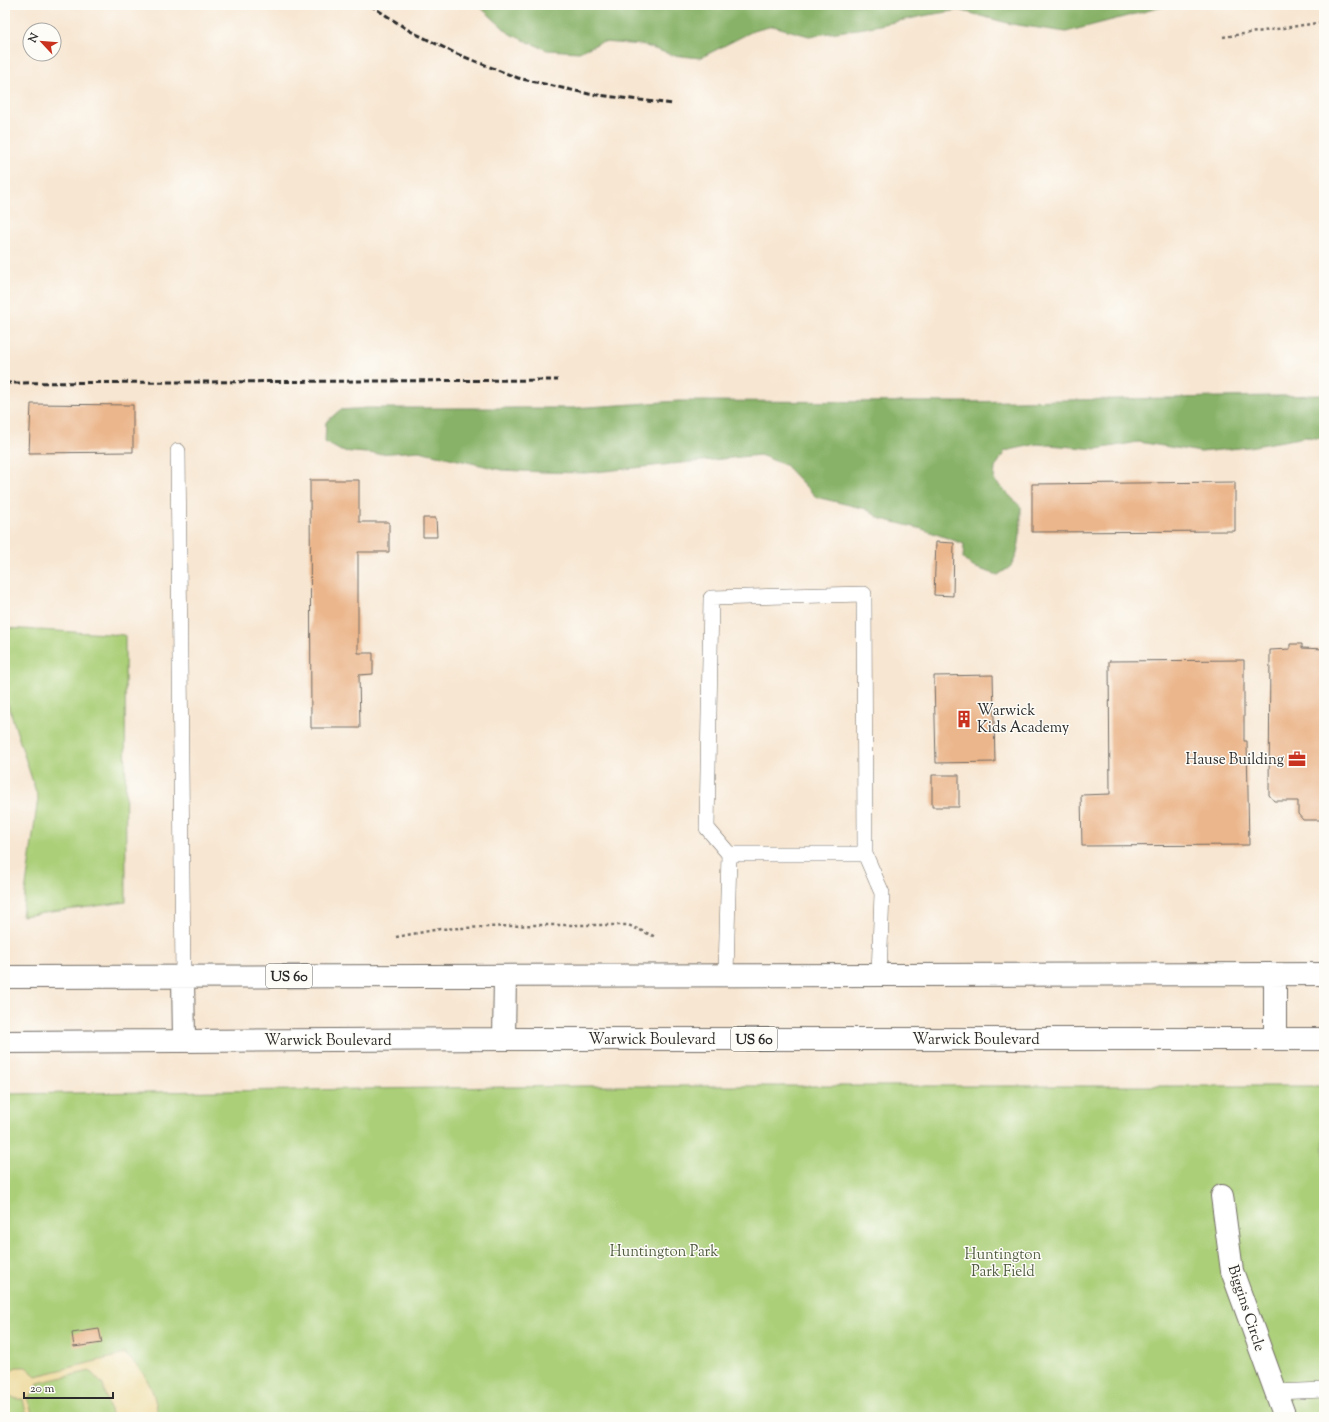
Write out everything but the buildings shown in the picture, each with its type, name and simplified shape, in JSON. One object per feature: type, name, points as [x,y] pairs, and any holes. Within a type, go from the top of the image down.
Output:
[{"type":"main road","points":[[1275,974],[1275,1039]]},
{"type":"main road","name":"US 60","points":[[5,977],[1324,974]]},
{"type":"main road","points":[[504,1038],[505,976]]},
{"type":"main road","points":[[183,977],[184,1040]]},
{"type":"main road","name":"Warwick Boulevard","points":[[5,1042],[504,1038],[1324,1039]]},
{"type":"main road","name":"Biggins Circle","points":[[1222,1196],[1232,1271],[1285,1417]]},
{"type":"lane","points":[[178,451],[183,977]]},
{"type":"lane","points":[[726,975],[729,854],[707,828],[711,598],[864,594],[865,854],[882,893],[879,975]]},
{"type":"lane","points":[[729,854],[865,854]]},
{"type":"lane","points":[[1275,1392],[1324,1390]]},
{"type":"path","points":[[1223,37],[1324,22]]},
{"type":"path","points":[[396,937],[440,929],[534,925],[620,925],[639,928],[656,937]]},
{"type":"green space","points":[[478,5],[1170,5],[1066,32],[1011,24],[959,10],[865,28],[809,36],[773,26],[753,31],[700,58],[672,55],[643,45],[602,42],[579,52],[547,50],[510,34]]},
{"type":"green space","points":[[1324,395],[1324,439],[1306,437],[1249,447],[1201,452],[1138,442],[1097,449],[1037,444],[1005,451],[995,468],[994,480],[1021,507],[1020,529],[1019,545],[1014,560],[1011,566],[998,575],[973,567],[963,558],[964,544],[922,529],[881,519],[866,509],[816,497],[785,465],[760,455],[585,473],[542,472],[502,470],[419,451],[378,454],[341,451],[325,442],[326,422],[340,410],[367,408],[573,408],[679,401],[963,402]]},
{"type":"green space","points":[[5,628],[125,635],[126,902],[22,916],[38,798],[5,695]]},
{"type":"green space","name":"Huntington Park","points":[[582,1086],[1324,1086],[1324,1417],[5,1417],[5,1094]]},
{"type":"sand","points":[[125,1354],[139,1368],[148,1382],[155,1398],[158,1417],[112,1417],[103,1385],[90,1371],[38,1383],[35,1392],[28,1398],[33,1417],[27,1417],[23,1399],[13,1398],[6,1388],[5,1383],[7,1374],[16,1367],[26,1367],[36,1376]]},
{"type":"railway","points":[[370,5],[410,31],[457,54],[518,78],[589,94],[673,104]]},
{"type":"railway","points":[[5,383],[558,380]]},
{"type":"place","name":"Warwick Kids Academy","points":[[964,719]]},
{"type":"place","name":"Hause Building","points":[[1297,759]]},
{"type":"park label","name":"Huntington Park Field","points":[[1003,1262]]}]
